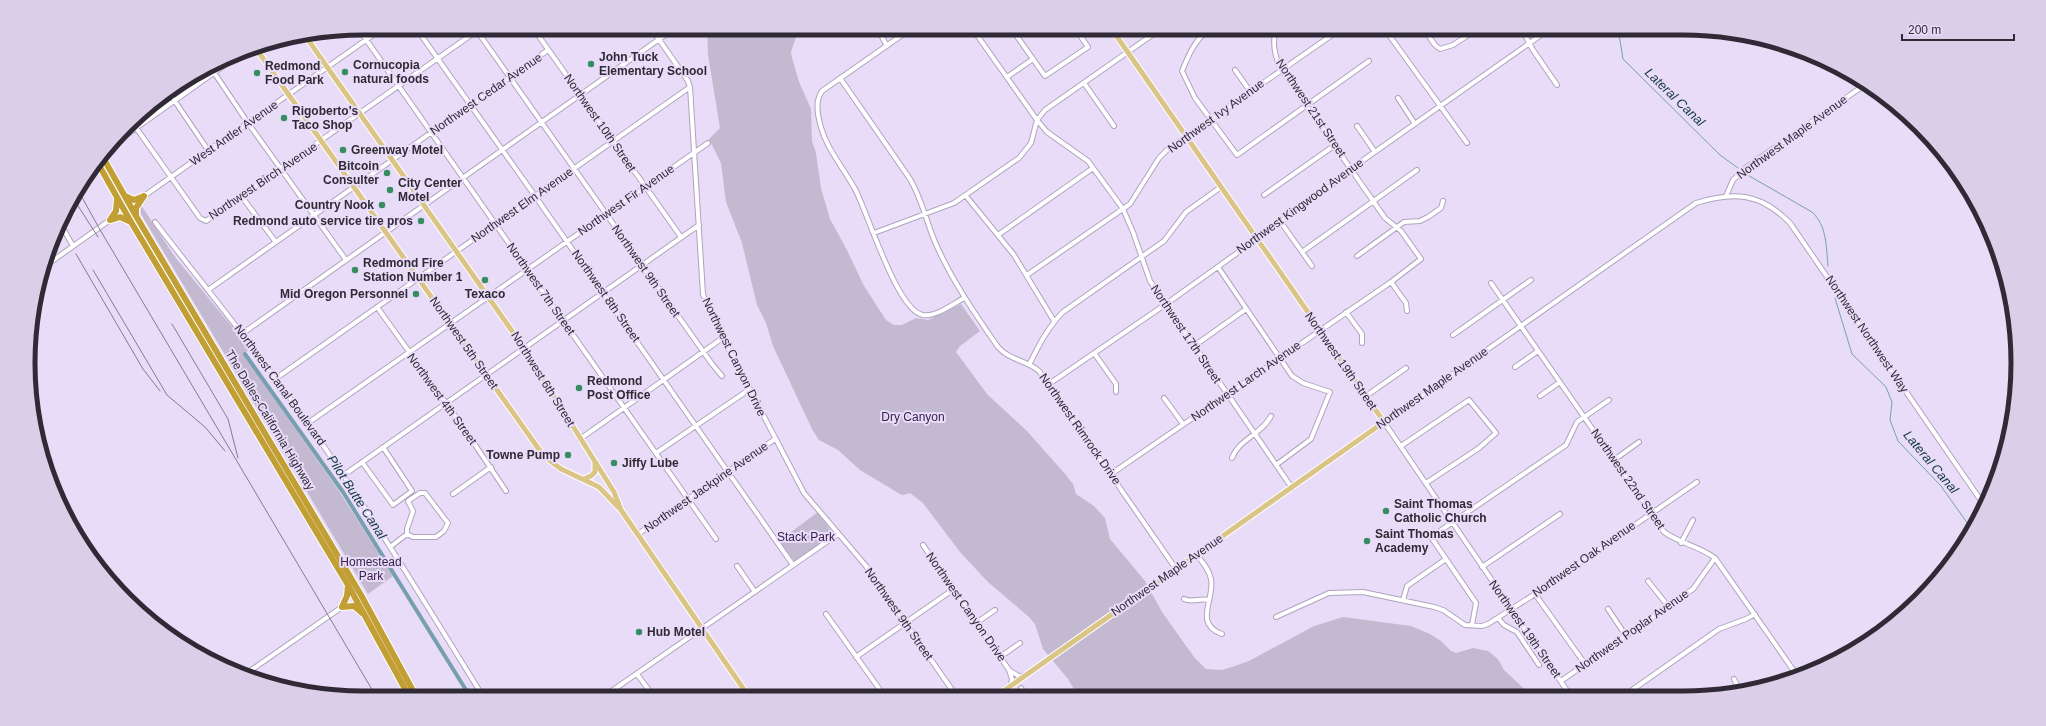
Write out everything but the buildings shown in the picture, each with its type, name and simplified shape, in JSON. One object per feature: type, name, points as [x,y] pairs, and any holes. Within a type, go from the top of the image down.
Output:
[{"type":"highway","name":"The Dalles-California Highway","points":[[105,160],[136,216],[361,595],[413,691]]},
{"type":"highway","name":"The Dalles-California Highway","points":[[100,167],[131,222],[348,585],[406,691]]},
{"type":"highway","points":[[125,196],[134,200],[144,196]]},
{"type":"highway","points":[[136,216],[136,208],[144,196]]},
{"type":"highway","points":[[110,220],[116,210],[118,199]]},
{"type":"highway","points":[[110,220],[120,217],[131,222]]},
{"type":"highway","points":[[348,585],[347,596],[342,607],[354,606],[365,616]]},
{"type":"main road","name":"Northwest 19th Street","points":[[1116,35],[1384,422]]},
{"type":"main road","name":"Northwest 6th Street","points":[[308,40],[524,348],[614,492],[621,510],[745,691]]},
{"type":"main road","name":"Northwest 5th Street","points":[[259,52],[536,445],[549,460],[561,469],[599,487],[621,510]]},
{"type":"main road","name":"Northwest Maple Avenue","points":[[1003,691],[1384,422]]},
{"type":"main road","points":[[584,479],[591,476],[595,472],[594,460]]},
{"type":"street","name":"Northwest 7th Street","points":[[363,35],[716,539]]},
{"type":"street","name":"West Antler Avenue","points":[[144,196],[373,35]]},
{"type":"street","name":"Northwest 8th Street","points":[[421,35],[536,196],[793,565]]},
{"type":"street","name":"Northwest Birch Avenue","points":[[172,177],[200,218],[206,221],[438,59],[469,35]]},
{"type":"street","name":"Northwest 9th Street","points":[[480,35],[703,352],[722,376]]},
{"type":"street","name":"Northwest 10th Street","points":[[538,35],[612,142],[681,237]]},
{"type":"street","points":[[656,35],[688,81],[690,87]]},
{"type":"street","points":[[243,333],[666,35]]},
{"type":"street","points":[[881,35],[887,46]]},
{"type":"street","points":[[902,35],[840,78],[818,96],[817,102],[822,132],[831,153],[855,190],[894,283],[915,310],[921,315],[929,315],[964,298]]},
{"type":"street","name":"Northwest 17th Street","points":[[977,35],[1047,132],[1083,156],[1123,209],[1134,232],[1150,282],[1292,488]]},
{"type":"street","points":[[1016,35],[1045,76],[1088,47],[1080,35]]},
{"type":"street","points":[[874,233],[954,203],[966,196],[1019,158],[1027,150],[1031,143],[1037,120],[1045,110],[1152,35]]},
{"type":"street","points":[[1202,35],[1191,49],[1182,71],[1195,98],[1237,155],[1370,61]]},
{"type":"street","name":"Northwest 21st Street","points":[[1275,35],[1274,54],[1281,69],[1352,168],[1385,218],[1397,228],[1421,259]]},
{"type":"street","name":"Northwest Ivy Avenue","points":[[1027,275],[1123,209],[1135,197],[1159,158],[1186,136],[1332,35]]},
{"type":"street","points":[[1389,35],[1467,143]]},
{"type":"street","points":[[1428,35],[1440,49],[1453,45],[1468,35]]},
{"type":"street","points":[[1524,35],[1557,85]]},
{"type":"street","name":"Northwest Kingwood Avenue","points":[[1049,384],[1166,304],[1352,168],[1541,35]]},
{"type":"street","name":"Northwest Cedar Avenue","points":[[208,290],[275,241],[548,50]]},
{"type":"street","points":[[1007,77],[1033,59]]},
{"type":"street","points":[[1235,70],[1250,91]]},
{"type":"street","points":[[214,71],[248,123],[346,260]]},
{"type":"street","points":[[129,133],[207,75]]},
{"type":"street","name":"Northwest Rimrock Drive","points":[[840,78],[910,179],[925,213],[934,242],[964,298],[1004,353],[1030,363],[1039,371],[1176,569]]},
{"type":"street","points":[[1084,83],[1114,126]]},
{"type":"street","name":"Northwest Elm Avenue","points":[[275,379],[690,87]]},
{"type":"street","name":"Northwest Canyon Drive","points":[[690,87],[703,294],[711,315],[724,337],[804,493],[838,534]]},
{"type":"street","name":"Northwest Maple Avenue","points":[[1384,422],[1681,212],[1696,203],[1726,196],[1733,180],[1744,169],[1861,88]]},
{"type":"street","points":[[172,96],[208,150]]},
{"type":"street","points":[[1398,98],[1415,124]]},
{"type":"street","points":[[1357,126],[1375,152]]},
{"type":"street","points":[[136,128],[172,177]]},
{"type":"street","name":"Northwest Fir Avenue","points":[[308,423],[708,143]]},
{"type":"street","points":[[1264,195],[1335,145]]},
{"type":"street","points":[[998,235],[1093,168]]},
{"type":"street","points":[[1302,252],[1417,170]]},
{"type":"street","points":[[1030,363],[1054,321],[1063,312],[1164,241],[1186,212],[1221,187]]},
{"type":"street","points":[[966,196],[998,235],[1027,275],[1054,321]]},
{"type":"street","name":"Northwest Northwest Way","points":[[1726,196],[1750,197],[1761,201],[1781,214],[1790,223],[1981,500]]},
{"type":"street","points":[[242,197],[275,241]]},
{"type":"street","points":[[1357,256],[1404,222],[1420,221],[1428,217],[1441,208],[1443,201]]},
{"type":"street","points":[[51,262],[110,220]]},
{"type":"street","points":[[1280,221],[1312,266]]},
{"type":"street","name":"Northwest Canal Boulevard","points":[[155,222],[243,333],[344,475],[480,691]]},
{"type":"street","points":[[344,475],[699,225]]},
{"type":"street","points":[[64,229],[73,246]]},
{"type":"street","name":"Northwest Larch Avenue","points":[[1111,474],[1391,282],[1421,259]]},
{"type":"street","points":[[1218,267],[1292,376],[1303,383],[1330,392],[1311,438],[1301,448],[1276,465]]},
{"type":"street","points":[[1453,335],[1531,280]]},
{"type":"street","points":[[1391,282],[1406,303],[1407,311]]},
{"type":"street","name":"Northwest 22nd Street","points":[[1491,283],[1650,514],[1664,532],[1681,543],[1706,551],[1715,558],[1794,672]]},
{"type":"street","name":"Northwest 4th Street","points":[[377,307],[408,353],[446,403],[491,467],[506,491]]},
{"type":"street","points":[[1194,346],[1246,309]]},
{"type":"street","points":[[1346,312],[1362,334],[1362,343]]},
{"type":"street","points":[[580,439],[724,337]]},
{"type":"street","points":[[1515,367],[1538,351]]},
{"type":"street","points":[[1094,353],[1116,384],[1116,392]]},
{"type":"street","points":[[1366,396],[1406,368]]},
{"type":"street","points":[[1540,396],[1560,382]]},
{"type":"street","points":[[656,453],[750,389]]},
{"type":"street","points":[[1164,398],[1183,424]]},
{"type":"street","points":[[1401,446],[1469,400],[1496,433],[1479,448],[1426,483]]},
{"type":"street","points":[[1276,617],[1329,593],[1363,592],[1439,608],[1460,622],[1472,625],[1476,604],[1430,537],[1485,498],[1500,491],[1566,445],[1577,422],[1609,400]]},
{"type":"street","points":[[1232,458],[1234,451],[1266,426],[1271,416]]},
{"type":"street","name":"Northwest 19th Street","points":[[1384,422],[1567,691]]},
{"type":"street","name":"Northwest Jackpine Avenue","points":[[638,534],[775,439]]},
{"type":"street","points":[[1614,460],[1639,442]]},
{"type":"street","points":[[362,462],[392,505],[412,491],[383,447]]},
{"type":"street","points":[[453,494],[491,467]]},
{"type":"street","name":"Northwest Oak Avenue","points":[[1472,625],[1482,626],[1498,618],[1696,482]]},
{"type":"street","points":[[390,547],[407,534],[407,529],[413,511],[408,501],[420,493],[425,493],[448,523],[448,526],[436,537],[413,537],[407,534]]},
{"type":"street","points":[[1482,567],[1560,514]]},
{"type":"street","points":[[1681,543],[1692,520]]},
{"type":"street","name":"Northwest 9th Street","points":[[838,534],[858,556],[953,691]]},
{"type":"street","points":[[613,691],[838,534]]},
{"type":"street","name":"Northwest Canyon Drive","points":[[923,545],[1009,670],[1012,679],[1011,685]]},
{"type":"street","points":[[1197,555],[1208,570],[1212,581],[1206,613],[1208,624],[1213,631],[1222,634]]},
{"type":"street","name":"Northwest Poplar Avenue","points":[[1561,681],[1693,589],[1715,558]]},
{"type":"street","points":[[1403,600],[1408,586],[1446,559]]},
{"type":"street","points":[[737,566],[754,592]]},
{"type":"street","points":[[1648,580],[1668,606]]},
{"type":"street","points":[[856,657],[954,589]]},
{"type":"street","points":[[1535,594],[1585,664]]},
{"type":"street","points":[[1184,599],[1190,602],[1198,599],[1209,600]]},
{"type":"street","points":[[250,671],[342,607]]},
{"type":"street","points":[[1608,609],[1626,636]]},
{"type":"street","points":[[976,623],[995,610]]},
{"type":"street","points":[[826,614],[881,691]]},
{"type":"street","points":[[1631,691],[1719,629],[1746,620],[1755,614]]},
{"type":"street","points":[[1498,618],[1504,625],[1517,632],[1539,665]]},
{"type":"street","points":[[1000,657],[1020,643]]},
{"type":"street","name":"Northwest Canyon Drive","points":[[1009,670],[1020,677],[1025,675]]},
{"type":"street","points":[[637,674],[650,691]]},
{"type":"street","points":[[1734,679],[1737,686]]},
{"type":"green space","name":"Dry Canyon","points":[[707,35],[797,35],[791,52],[799,82],[811,109],[812,141],[816,153],[821,188],[830,219],[864,286],[886,320],[894,325],[902,325],[916,318],[928,320],[961,304],[980,331],[960,346],[956,352],[987,394],[1027,431],[1066,475],[1073,484],[1076,494],[1094,506],[1105,518],[1110,539],[1145,581],[1162,612],[1194,657],[1206,669],[1222,670],[1249,661],[1314,626],[1343,617],[1411,626],[1430,634],[1441,641],[1451,651],[1456,653],[1473,648],[1488,651],[1498,659],[1504,670],[1527,691],[1075,691],[1068,679],[1043,649],[1035,624],[1029,617],[988,582],[960,552],[923,503],[910,493],[903,495],[900,494],[860,470],[838,450],[819,440],[812,429],[773,346],[766,323],[757,305],[742,243],[726,202],[721,163],[709,139],[720,128],[708,55]]},
{"type":"green space","name":"Homestead Park","points":[[141,205],[175,257],[250,349],[243,354],[339,491],[393,576],[368,594],[141,214]]},
{"type":"green space","name":"Stack Park","points":[[818,512],[833,534],[795,562],[779,541]]},
{"type":"waterway","name":"Lateral Canal","points":[[1619,35],[1623,59],[1720,155],[1738,168]]},
{"type":"waterway","name":"Lateral Canal","points":[[1744,173],[1812,212],[1821,224],[1823,230],[1828,266]]},
{"type":"waterway","name":"Lateral Canal","points":[[1835,298],[1852,354],[1886,387],[1892,402],[1890,420],[1898,441],[1941,486],[1968,524]]},
{"type":"waterway","name":"Pilot Butte Canal","points":[[245,354],[343,492],[467,691]]},
{"type":"railway","points":[[81,196],[373,691]]},
{"type":"railway","points":[[77,204],[98,237]]},
{"type":"railway","points":[[76,254],[143,369],[160,391]]},
{"type":"railway","points":[[93,270],[167,395],[205,427],[225,451]]},
{"type":"railway","points":[[172,324],[228,419],[238,458]]},
{"type":"place","name":"John Tuck Elementary School","points":[[591,64]]},
{"type":"place","name":"Cornucopia natural foods","points":[[345,72]]},
{"type":"place","name":"Redmond Food Park","points":[[257,73]]},
{"type":"place","name":"Rigoberto's Taco Shop","points":[[284,118]]},
{"type":"place","name":"Greenway Motel","points":[[343,150]]},
{"type":"place","name":"Bitcoin Consulter","points":[[387,173]]},
{"type":"place","name":"City Center Motel","points":[[390,190]]},
{"type":"place","name":"Country Nook","points":[[382,205]]},
{"type":"place","name":"Redmond auto service tire pros","points":[[421,221]]},
{"type":"place","name":"Redmond Fire Station Number 1","points":[[355,270]]},
{"type":"place","name":"Texaco","points":[[485,280]]},
{"type":"place","name":"Mid Oregon Personnel","points":[[416,294]]},
{"type":"place","name":"Redmond Post Office","points":[[579,388]]},
{"type":"place","name":"Towne Pump","points":[[568,455]]},
{"type":"place","name":"Jiffy Lube","points":[[614,463]]},
{"type":"place","name":"Saint Thomas Catholic Church","points":[[1386,511]]},
{"type":"place","name":"Saint Thomas Academy","points":[[1367,541]]},
{"type":"place","name":"Hub Motel","points":[[639,632]]}]
